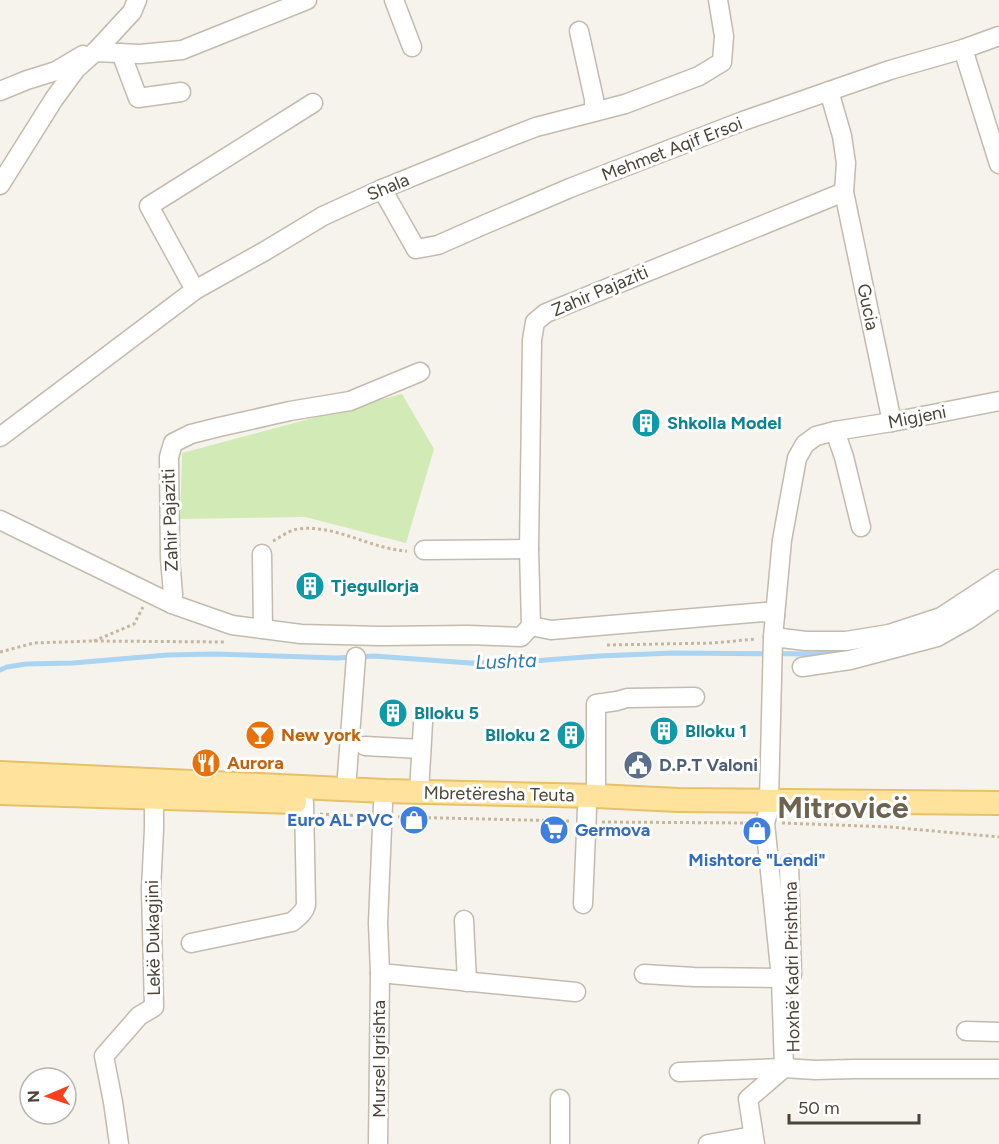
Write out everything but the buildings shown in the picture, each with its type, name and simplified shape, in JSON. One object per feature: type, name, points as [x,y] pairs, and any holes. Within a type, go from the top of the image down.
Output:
[{"type":"main road","name":"Mbretëresha Teuta","points":[[0,773],[304,802],[383,804],[678,800],[768,811],[999,818]]},
{"type":"main road","name":"Mbretëresha Teuta","points":[[0,793],[154,789],[346,789],[591,802]]},
{"type":"main road","name":"Mbretëresha Teuta","points":[[768,811],[999,803]]},
{"type":"street","points":[[0,185],[54,99],[76,69],[132,12],[137,0]]},
{"type":"street","points":[[0,91],[56,71],[98,48],[140,54],[183,50],[308,0]]},
{"type":"street","points":[[394,0],[412,47]]},
{"type":"street","name":"Shala","points":[[0,437],[195,290],[323,216],[382,189],[536,127],[625,104],[699,76],[722,62],[724,36],[718,0]]},
{"type":"street","points":[[579,31],[594,99],[594,112]]},
{"type":"street","name":"Mehmet Aqif Ersoi","points":[[382,189],[416,249],[438,245],[570,188],[743,121],[999,36]]},
{"type":"street","points":[[963,49],[999,164]]},
{"type":"street","points":[[122,53],[138,98],[181,92]]},
{"type":"street","name":"Gucia","points":[[829,91],[842,136],[846,163],[844,192],[892,422]]},
{"type":"street","points":[[195,290],[149,206],[313,103]]},
{"type":"street","name":"Zahir Pajaziti","points":[[0,520],[172,604],[232,626],[301,634],[468,635],[521,638],[531,626],[529,549],[532,340],[535,322],[546,313],[844,192]]},
{"type":"street","name":"Zahir Pajaziti","points":[[172,604],[169,457],[173,443],[191,434],[219,427],[290,411],[350,401],[420,372]]},
{"type":"street","name":"Migjeni","points":[[775,616],[782,540],[797,458],[805,444],[816,436],[835,431],[999,401]]},
{"type":"street","points":[[835,431],[844,457],[861,527]]},
{"type":"street","points":[[424,550],[529,549]]},
{"type":"street","points":[[262,554],[263,629]]},
{"type":"street","points":[[773,642],[846,641],[889,634],[941,617],[999,579]]},
{"type":"street","points":[[802,667],[850,660],[937,637],[969,619],[999,598]]},
{"type":"street","points":[[531,626],[551,630],[765,612],[775,616],[771,670],[768,811],[789,1069]]},
{"type":"street","points":[[346,789],[356,657]]},
{"type":"street","points":[[591,802],[596,704],[627,698],[695,697]]},
{"type":"street","points":[[419,792],[423,723]]},
{"type":"street","points":[[365,746],[422,749]]},
{"type":"street","name":"Lekë Dukagjini","points":[[119,1144],[104,1056],[139,1016],[154,1006],[151,889],[154,789]]},
{"type":"street","points":[[191,943],[292,922],[301,915],[306,905],[304,802]]},
{"type":"street","name":"Mbretëresha Teuta","points":[[584,904],[591,802]]},
{"type":"street","name":"Mursel Igrishta","points":[[378,1144],[380,973],[378,923],[383,804]]},
{"type":"street","name":"Hoxhë Kadri Prishtina","points":[[789,864],[789,1069],[999,1069]]},
{"type":"street","points":[[464,920],[467,982]]},
{"type":"street","name":"Mursel Igrishta","points":[[380,973],[576,992]]},
{"type":"street","points":[[644,974],[782,978]]},
{"type":"street","points":[[966,1031],[999,1032]]},
{"type":"street","points":[[678,1072],[789,1069]]},
{"type":"street","points":[[708,1144],[754,1140],[748,1100],[789,1069]]},
{"type":"street","points":[[560,1099],[560,1144]]},
{"type":"path","points":[[262,554],[268,544],[297,529],[322,529],[404,551],[424,550]]},
{"type":"path","points":[[92,641],[134,624],[143,606]]},
{"type":"path","points":[[597,645],[773,642]]},
{"type":"path","points":[[642,822],[768,811],[890,827],[999,837]]},
{"type":"green space","points":[[402,394],[434,449],[406,543],[305,517],[180,519],[182,453]]},
{"type":"waterway","name":"Lushta","points":[[0,670],[26,664],[73,663],[167,655],[214,654],[337,658],[374,656],[470,663],[674,653],[815,654],[852,649]]},
{"type":"place","name":"Shkolla Model","points":[[646,423]]},
{"type":"place","name":"Tjegullorja","points":[[310,586]]},
{"type":"place","name":"Blloku 5","points":[[393,713]]},
{"type":"place","name":"Blloku 1","points":[[664,731]]},
{"type":"place","name":"New york","points":[[260,735]]},
{"type":"place","name":"Blloku 2","points":[[571,735]]},
{"type":"place","name":"Aurora","points":[[206,763]]},
{"type":"place","name":"D.P.T Valoni","points":[[638,765]]},
{"type":"place","name":"Euro AL PVC","points":[[414,820]]},
{"type":"place","name":"Germova","points":[[554,830]]},
{"type":"place","name":"Mishtore \"Lendi\"","points":[[757,831]]},
{"type":"district","name":"Mitrovicë","points":[[843,807]]}]
